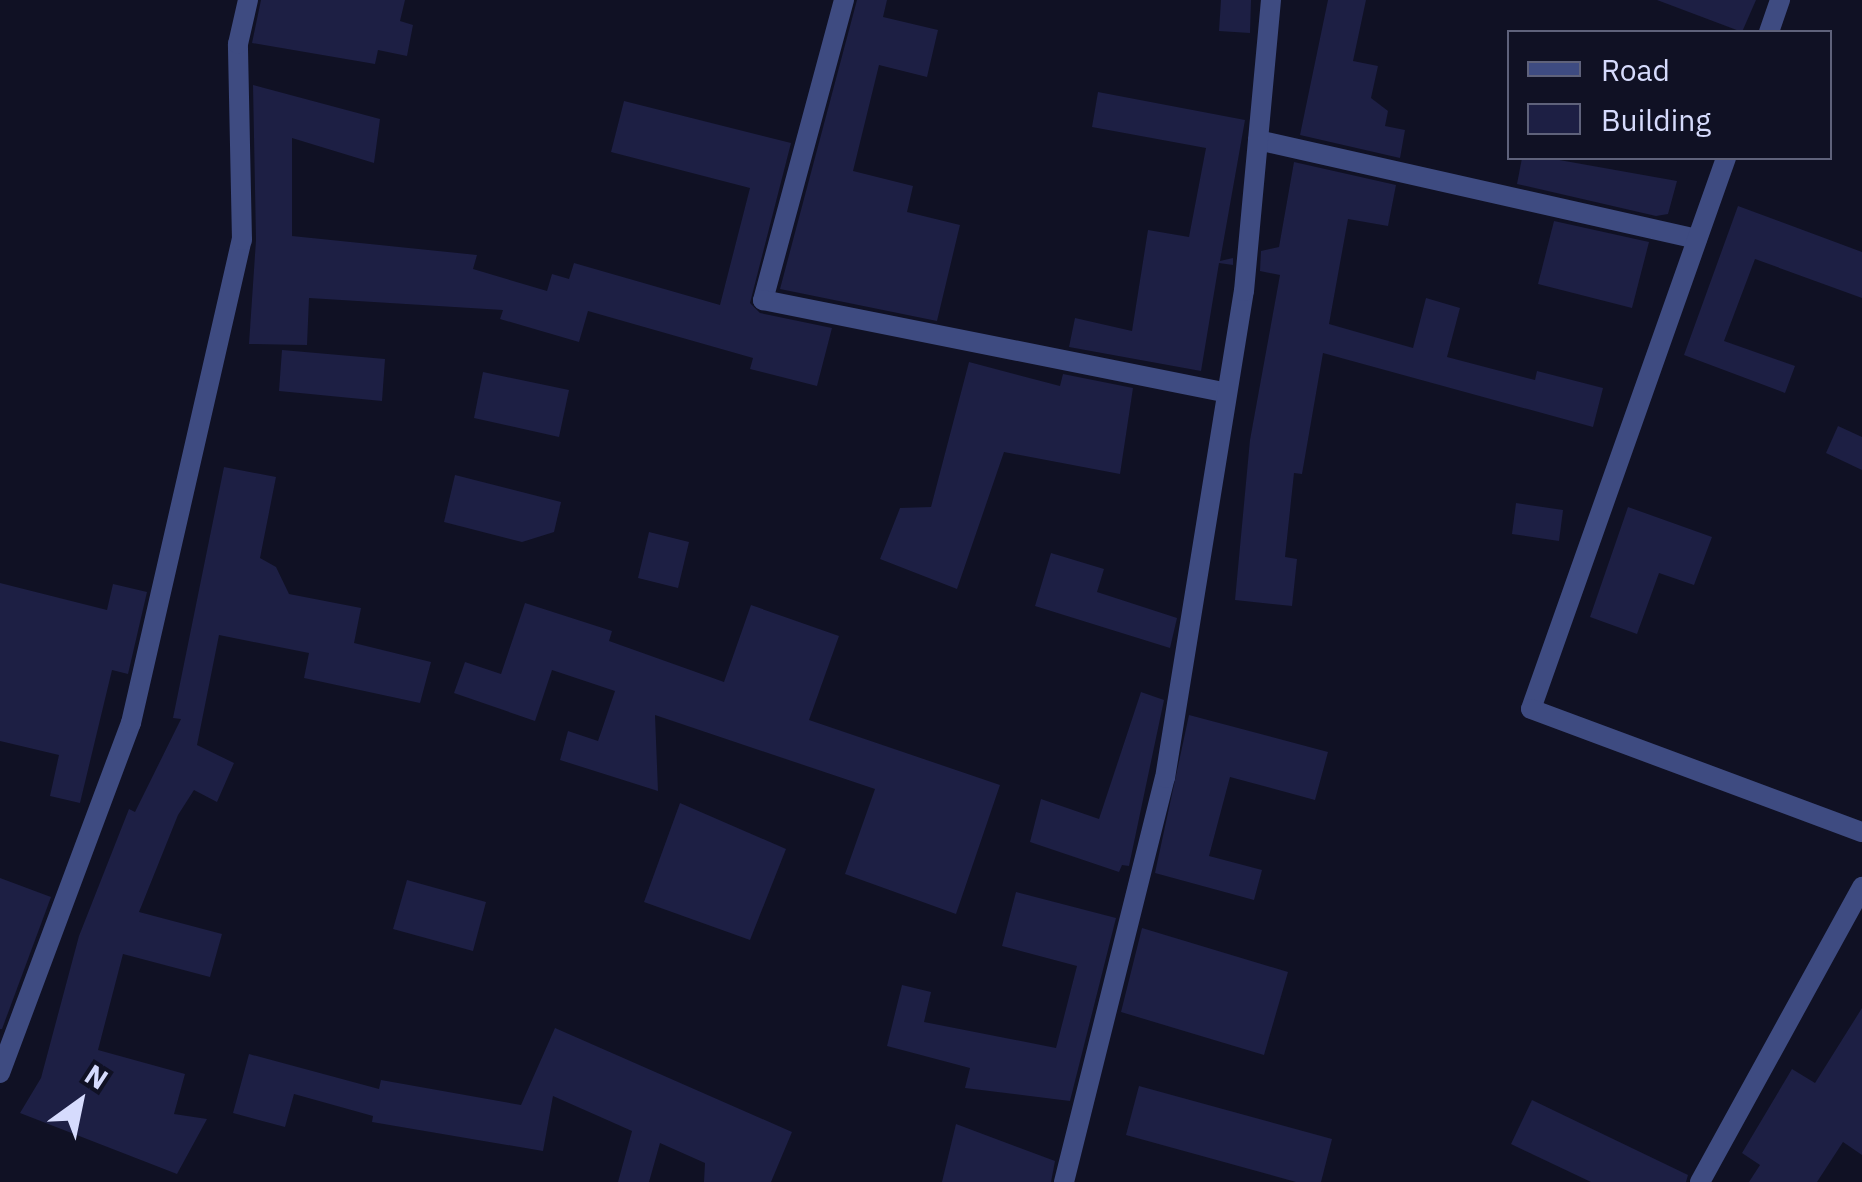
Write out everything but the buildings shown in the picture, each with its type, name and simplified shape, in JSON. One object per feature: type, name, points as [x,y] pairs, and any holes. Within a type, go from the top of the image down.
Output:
[{"type":"street","points":[[0,1073],[131,723],[242,240],[238,44],[248,0]]},
{"type":"street","points":[[844,0],[763,300],[1227,393]]},
{"type":"street","points":[[1064,1182],[1165,778],[1227,393],[1271,0]]},
{"type":"street","points":[[1770,30],[1780,0]]},
{"type":"street","points":[[1258,140],[1697,239]]},
{"type":"street","points":[[1725,160],[1531,709],[1862,832]]},
{"type":"street","points":[[1700,1182],[1862,887]]}]
